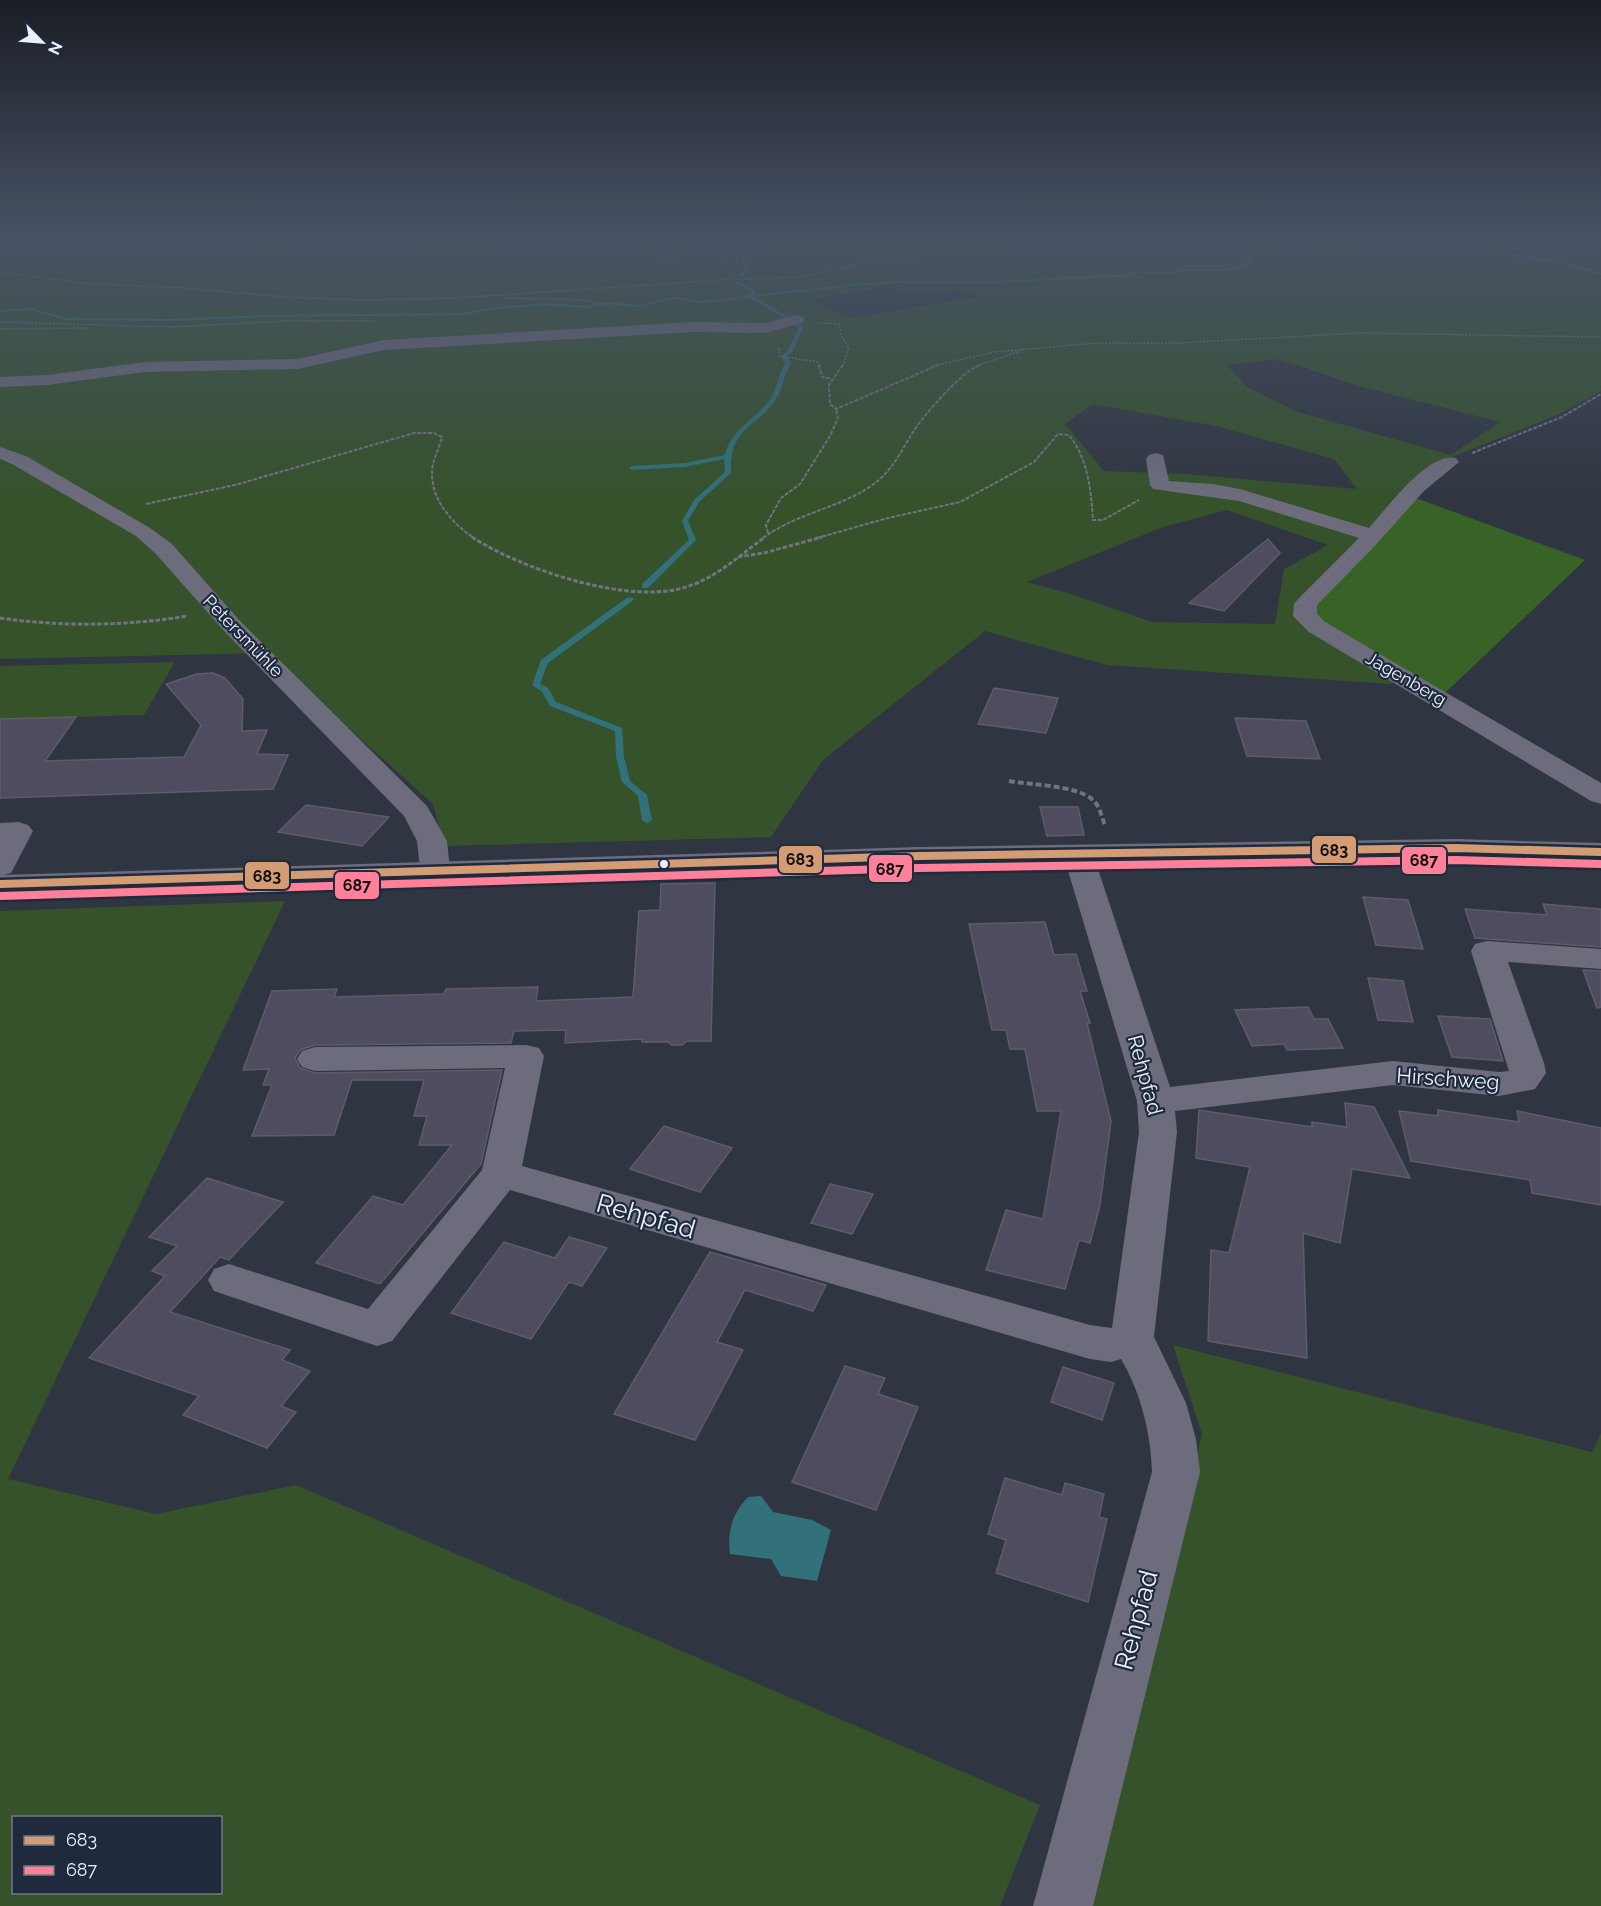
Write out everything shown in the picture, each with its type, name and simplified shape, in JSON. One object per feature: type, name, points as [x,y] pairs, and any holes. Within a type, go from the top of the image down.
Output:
[{"type":"main road","points":[[0,884],[919,856],[1092,842],[1601,852]]},
{"type":"street","points":[[0,382],[56,379],[145,367],[242,363],[297,364],[384,345],[693,327],[765,328],[789,322]]},
{"type":"street","name":"Petersmühle","points":[[0,453],[19,460],[143,532],[163,548],[219,612],[417,812],[432,841],[435,869]]},
{"type":"street","points":[[1156,459],[1160,485],[1184,490],[1218,490],[1245,496],[1373,536]]},
{"type":"street","name":"Jagenberg","points":[[1449,462],[1426,476],[1407,495],[1373,536],[1306,604],[1305,616],[1317,627],[1601,795]]},
{"type":"street","points":[[0,831],[18,831],[0,867]]},
{"type":"street","name":"Rehpfad","points":[[1063,1906],[1176,1472],[1176,1452],[1170,1423],[1145,1358],[1132,1339],[1158,1132],[1156,1101],[1092,842]]},
{"type":"street","name":"Hirschweg","points":[[1156,1101],[1393,1073],[1482,1083],[1522,1081],[1528,1073],[1526,1063],[1487,951],[1601,959]]},
{"type":"street","points":[[229,1280],[377,1329],[501,1174],[526,1056],[315,1059]]},
{"type":"street","name":"Rehpfad","points":[[501,1174],[1090,1342],[1111,1345],[1132,1339]]},
{"type":"path","points":[[0,322],[115,327]]},
{"type":"path","points":[[0,329],[188,327],[270,322]]},
{"type":"path","points":[[768,533],[766,525],[781,498],[800,484],[830,436],[838,418],[836,409],[830,404],[829,394],[832,379],[843,366],[849,348],[841,335],[839,324],[817,322]]},
{"type":"path","points":[[765,328],[779,337],[778,355],[814,361],[820,366],[822,377],[832,379]]},
{"type":"path","points":[[836,409],[943,362],[982,354],[1097,343],[1178,343],[1360,333],[1601,337]]},
{"type":"path","points":[[110,513],[219,489],[414,433],[428,432],[442,437],[433,460],[434,481],[446,511],[458,528],[481,543],[543,570],[622,589],[656,592],[689,586],[705,579],[768,533],[796,517],[856,494],[877,481],[904,451],[912,433],[958,379],[973,367],[1020,351]]},
{"type":"path","points":[[1449,462],[1562,417],[1601,394]]},
{"type":"path","points":[[737,557],[748,557],[888,518],[960,502],[1035,462],[1058,434],[1069,435],[1077,448],[1091,492],[1093,520],[1103,520],[1160,485]]},
{"type":"path","points":[[0,618],[26,622],[86,623],[167,620],[219,612]]},
{"type":"path","points":[[1009,781],[1063,790],[1091,798],[1095,802],[1092,842]]},
{"type":"green space","points":[[0,322],[1601,322],[1601,391],[1557,415],[1447,459],[1416,477],[1395,680],[1391,684],[1107,665],[985,631],[823,760],[771,837],[444,846],[433,804],[265,653],[0,659]],"holes":[[[1280,359],[1355,385],[1500,422],[1451,455],[1298,412],[1247,387],[1227,365]],[[1092,404],[1216,426],[1334,459],[1357,489],[1185,474],[1104,471],[1065,424]],[[1227,510],[1328,545],[1284,569],[1275,624],[1152,622],[1071,594],[1027,582],[1163,527]]]},
{"type":"green space","points":[[1413,497],[1585,560],[1445,693],[1317,627],[1306,604]]},
{"type":"green space","points":[[175,662],[144,715],[0,719],[0,666]]},
{"type":"green space","points":[[285,901],[8,1479],[156,1514],[296,1485],[1040,1805],[1000,1906],[0,1906],[0,911]]},
{"type":"green space","points":[[1173,1345],[1592,1452],[1601,1433],[1601,1906],[1084,1906],[1202,1434]]},
{"type":"water","points":[[761,1496],[773,1512],[812,1520],[831,1530],[817,1581],[781,1576],[771,1559],[730,1554],[729,1538],[734,1516],[748,1497]]},
{"type":"building","points":[[1268,539],[1280,553],[1224,611],[1189,603]]},
{"type":"building","points":[[213,673],[225,678],[243,699],[242,731],[267,730],[257,754],[288,755],[273,789],[0,798],[0,719],[76,717],[45,761],[184,757],[201,725],[166,684],[197,674]]},
{"type":"building","points":[[994,688],[1058,698],[1046,733],[978,724]]},
{"type":"building","points":[[1235,718],[1306,721],[1320,759],[1247,756]]},
{"type":"building","points":[[306,805],[389,817],[362,846],[278,832]]},
{"type":"building","points":[[1040,807],[1078,807],[1084,835],[1047,836]]},
{"type":"building","points":[[715,883],[711,1041],[687,1041],[682,1045],[672,1045],[668,1042],[642,1042],[642,1039],[565,1043],[566,1030],[514,1031],[511,1043],[315,1045],[300,1050],[295,1058],[300,1068],[315,1073],[502,1070],[481,1164],[380,1284],[316,1263],[373,1196],[403,1205],[452,1145],[419,1145],[427,1116],[414,1116],[424,1080],[352,1080],[334,1135],[252,1136],[272,1085],[263,1085],[269,1069],[243,1070],[272,991],[337,989],[334,997],[444,994],[446,989],[538,987],[536,1001],[633,997],[639,911],[660,910],[661,884]]},
{"type":"building","points":[[1363,897],[1408,900],[1423,949],[1376,945]]},
{"type":"building","points":[[1543,904],[1601,909],[1601,947],[1475,938],[1465,909],[1547,915]]},
{"type":"building","points":[[1045,922],[1054,955],[1076,954],[1087,991],[1080,991],[1090,1023],[1087,1023],[1111,1121],[1100,1205],[1090,1243],[1079,1240],[1065,1289],[986,1270],[1006,1210],[1043,1219],[1061,1111],[1037,1111],[1025,1049],[1010,1049],[1006,1030],[992,1030],[969,924]]},
{"type":"building","points":[[1583,970],[1601,971],[1601,1007],[1597,1008]]},
{"type":"building","points":[[1368,978],[1403,981],[1413,1022],[1378,1020]]},
{"type":"building","points":[[1308,1007],[1314,1019],[1328,1019],[1343,1048],[1287,1050],[1284,1044],[1252,1046],[1235,1010]]},
{"type":"building","points":[[1438,1016],[1490,1019],[1503,1061],[1452,1057]]},
{"type":"building","points":[[1345,1103],[1374,1107],[1410,1178],[1352,1169],[1340,1243],[1303,1233],[1307,1358],[1208,1341],[1211,1250],[1229,1253],[1250,1167],[1196,1158],[1199,1110],[1312,1127],[1312,1122],[1347,1127]]},
{"type":"building","points":[[1438,1110],[1519,1122],[1517,1111],[1601,1128],[1601,1205],[1532,1193],[1530,1180],[1411,1161],[1399,1111],[1438,1116]]},
{"type":"building","points":[[664,1126],[732,1148],[700,1192],[630,1169]]},
{"type":"building","points":[[207,1178],[283,1202],[229,1260],[220,1257],[170,1312],[290,1350],[282,1360],[310,1371],[281,1406],[296,1412],[267,1448],[183,1415],[199,1396],[89,1358],[165,1276],[152,1271],[177,1246],[149,1237]]},
{"type":"building","points":[[830,1184],[873,1194],[852,1234],[811,1223]]},
{"type":"building","points":[[569,1237],[607,1248],[582,1286],[569,1282],[531,1339],[451,1313],[504,1242],[555,1258]]},
{"type":"building","points":[[710,1252],[826,1285],[813,1311],[745,1290],[717,1342],[743,1350],[695,1440],[614,1414]]},
{"type":"building","points":[[845,1366],[885,1378],[878,1394],[918,1407],[876,1510],[792,1482]]},
{"type":"building","points":[[1063,1367],[1114,1383],[1102,1420],[1051,1402]]},
{"type":"building","points":[[1005,1478],[1062,1495],[1065,1483],[1104,1494],[1099,1517],[1107,1519],[1088,1602],[996,1573],[1006,1540],[988,1534]]},
{"type":"waterway","points":[[645,586],[693,540],[685,521],[696,501],[728,473],[727,458],[735,437],[767,407],[774,397],[788,363],[784,356],[790,351],[802,326],[794,324]]},
{"type":"waterway","points":[[632,468],[685,465],[725,457]]},
{"type":"waterway","points":[[631,599],[544,662],[536,685],[545,690],[553,704],[619,730],[620,757],[626,782],[642,795],[647,820]]},
{"type":"transit line","name":"683","points":[[0,884],[919,856],[1456,848],[1601,852]]},
{"type":"transit line","name":"687","points":[[0,896],[919,868],[1456,860],[1601,864]]}]
